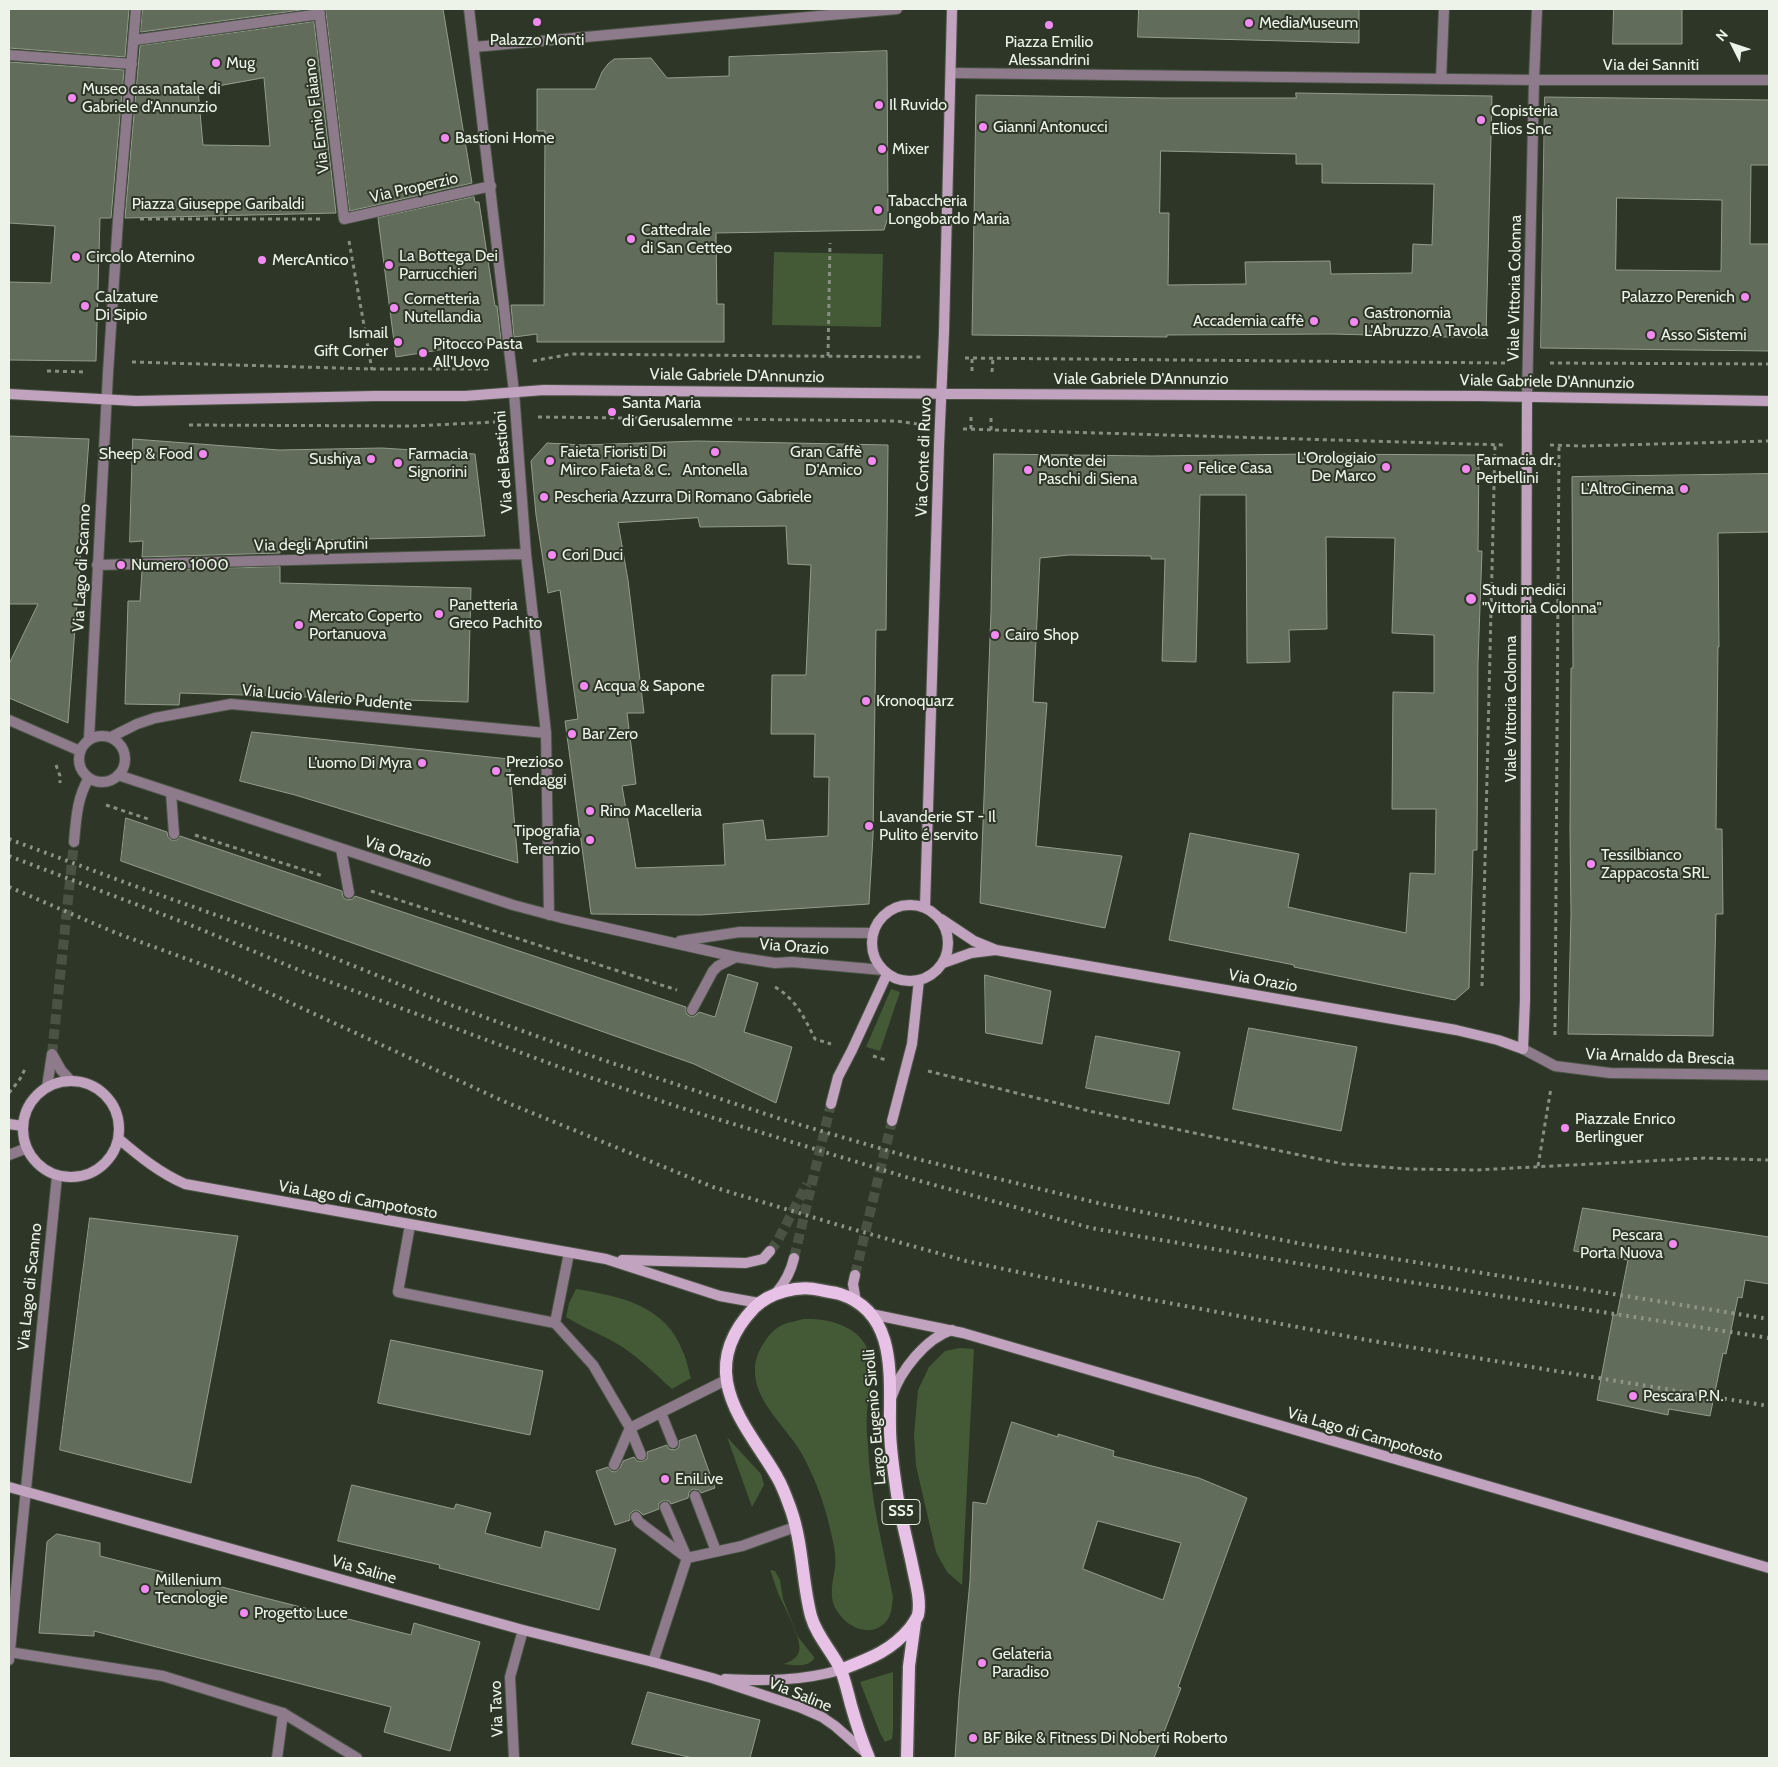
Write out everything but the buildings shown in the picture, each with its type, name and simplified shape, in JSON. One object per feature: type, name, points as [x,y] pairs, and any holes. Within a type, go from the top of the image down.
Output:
[{"type":"main road","name":"Via Conte di Ruvo","points":[[924,907],[952,73],[952,9]]},
{"type":"main road","name":"Viale Gabriele D'Annunzio","points":[[514,392],[544,390],[1527,397],[1769,401]]},
{"type":"main road","points":[[9,394],[136,401],[465,396],[514,392]]},
{"type":"main road","name":"Viale Vittoria Colonna","points":[[1523,1049],[1525,1000],[1527,397]]},
{"type":"main road","points":[[912,904],[934,912],[941,919],[946,928],[948,951],[943,963],[936,970],[919,980],[908,981],[897,979],[885,972],[874,955],[872,944],[873,932],[879,921],[888,911],[899,906],[912,904]]},
{"type":"main road","name":"Via Orazio","points":[[941,919],[974,941],[996,950],[1456,1030],[1498,1040],[1523,1049]]},
{"type":"main road","name":"Via Orazio","points":[[943,963],[972,953],[996,950]]},
{"type":"main road","points":[[831,1104],[838,1077],[852,1050],[885,972]]},
{"type":"main road","points":[[892,1121],[912,1044],[919,980]]},
{"type":"main road","points":[[71,1081],[83,1082],[94,1087],[112,1103],[117,1115],[119,1139],[114,1151],[96,1171],[70,1178],[57,1176],[35,1162],[27,1148],[23,1126],[25,1114],[30,1103],[47,1087],[71,1081]]},
{"type":"main road","points":[[9,1124],[23,1126]]},
{"type":"main road","name":"Via Lago di Campotosto","points":[[119,1139],[165,1175],[185,1184],[568,1253],[606,1259],[746,1263],[763,1259],[770,1251]]},
{"type":"main road","name":"SS5","points":[[778,1292],[786,1282],[794,1258]]},
{"type":"main road","name":"Via Lago di Campotosto","points":[[606,1259],[726,1298],[759,1303]]},
{"type":"main road","points":[[854,1275],[856,1302]]},
{"type":"main road","name":"Largo Eugenio Sirolli","points":[[840,1670],[819,1635],[812,1617],[792,1513],[779,1479],[741,1418],[732,1400],[726,1380],[726,1361],[729,1344],[738,1326],[759,1303],[778,1292],[815,1289],[842,1295],[856,1302],[871,1314],[880,1327],[885,1340],[888,1360],[890,1428],[898,1498],[918,1601],[918,1615],[915,1622]]},
{"type":"main road","name":"Via Lago di Campotosto","points":[[871,1314],[952,1330],[1769,1568]]},
{"type":"main road","points":[[890,1400],[895,1386],[905,1369],[918,1354],[952,1330]]},
{"type":"main road","name":"Via Saline","points":[[9,1487],[523,1630],[712,1678],[816,1715],[835,1726],[868,1756]]},
{"type":"main road","points":[[840,1670],[882,1654],[905,1634],[915,1622]]},
{"type":"main road","name":"SS5","points":[[907,1758],[909,1666],[915,1622]]},
{"type":"main road","name":"Via Saline","points":[[712,1678],[757,1681],[801,1679],[840,1670]]},
{"type":"main road","name":"SS5","points":[[840,1670],[868,1756]]},
{"type":"street","points":[[119,218],[135,40],[136,9]]},
{"type":"street","name":"Via dei Bastioni","points":[[470,9],[514,392],[526,554],[546,733],[550,915]]},
{"type":"street","points":[[474,46],[897,9]]},
{"type":"street","points":[[1441,79],[1444,9]]},
{"type":"street","name":"Viale Vittoria Colonna","points":[[1527,397],[1537,9]]},
{"type":"street","points":[[135,40],[319,11]]},
{"type":"street","name":"Via Ennio Flaiano","points":[[319,11],[344,219]]},
{"type":"street","points":[[9,55],[132,64]]},
{"type":"street","points":[[952,73],[1534,80]]},
{"type":"street","name":"Via dei Sanniti","points":[[1534,80],[1769,80]]},
{"type":"street","name":"Via Properzio","points":[[344,219],[491,186]]},
{"type":"street","name":"Piazza Giuseppe Garibaldi","points":[[107,399],[119,218]]},
{"type":"street","name":"Via Lago di Scanno","points":[[89,739],[107,399]]},
{"type":"street","name":"Via degli Aprutini","points":[[97,565],[526,554]]},
{"type":"street","name":"Via Lucio Valerio Pudente","points":[[111,737],[137,724],[156,718],[231,704],[546,733]]},
{"type":"street","points":[[9,720],[80,751]]},
{"type":"street","points":[[103,735],[111,737],[122,747],[124,754],[122,769],[118,775],[107,781],[101,782],[89,778],[80,766],[80,751],[89,739],[103,735]]},
{"type":"street","name":"Via Orazio","points":[[118,775],[512,905],[550,915],[736,957],[775,963],[792,962],[885,972]]},
{"type":"street","points":[[74,842],[82,790],[89,778]]},
{"type":"street","points":[[171,792],[174,831]]},
{"type":"street","points":[[341,849],[348,888]]},
{"type":"street","name":"Via Orazio","points":[[674,942],[740,932],[873,932]]},
{"type":"street","points":[[692,1010],[713,971],[718,966],[736,957]]},
{"type":"street","name":"Via Arnaldo da Brescia","points":[[1523,1049],[1555,1066],[1610,1073],[1769,1075]]},
{"type":"street","points":[[47,1087],[52,1054],[61,1070],[71,1081]]},
{"type":"street","points":[[9,1155],[27,1148]]},
{"type":"street","name":"Via Lago di Scanno","points":[[9,1654],[57,1176]]},
{"type":"street","points":[[410,1225],[398,1292],[555,1324],[593,1365],[630,1428],[641,1455]]},
{"type":"street","points":[[555,1324],[568,1253]]},
{"type":"street","points":[[614,1465],[630,1428],[726,1380]]},
{"type":"street","points":[[661,1413],[673,1443]]},
{"type":"street","points":[[695,1496],[716,1551]]},
{"type":"street","points":[[653,1662],[687,1558],[665,1507]]},
{"type":"street","points":[[636,1517],[638,1522],[687,1558],[742,1546],[795,1527]]},
{"type":"street","name":"Via Tavo","points":[[514,1758],[510,1677],[523,1630]]},
{"type":"street","points":[[9,1654],[163,1676],[283,1713],[357,1758]]},
{"type":"street","points":[[277,1758],[283,1713]]},
{"type":"path","name":"Piazza Giuseppe Garibaldi","points":[[119,218],[344,219]]},
{"type":"path","points":[[344,219],[372,369],[375,396]]},
{"type":"path","points":[[828,356],[830,243]]},
{"type":"path","name":"Viale Gabriele D'Annunzio","points":[[571,354],[1769,364]]},
{"type":"path","points":[[128,362],[372,369],[490,369]]},
{"type":"path","points":[[38,370],[93,373]]},
{"type":"path","points":[[544,416],[897,421]]},
{"type":"path","points":[[184,425],[413,426],[486,423]]},
{"type":"path","points":[[939,428],[1495,445],[1769,441]]},
{"type":"path","points":[[1482,986],[1495,445]]},
{"type":"path","points":[[1555,1035],[1559,445]]},
{"type":"path","points":[[55,765],[60,776],[59,785]]},
{"type":"path","points":[[106,805],[174,831],[348,888],[681,991]]},
{"type":"path","points":[[768,983],[796,1005],[803,1014],[814,1040]]},
{"type":"path","points":[[9,1093],[20,1079],[26,1066]]},
{"type":"path","points":[[924,1070],[1089,1110],[1343,1164],[1376,1167],[1476,1170],[1705,1158],[1769,1160]]},
{"type":"path","points":[[1538,1166],[1551,1088]]},
{"type":"green space","points":[[774,252],[883,254],[881,327],[772,325]]},
{"type":"green space","points":[[891,989],[900,992],[880,1051],[866,1047]]},
{"type":"green space","points":[[576,1289],[608,1295],[639,1305],[653,1313],[665,1323],[675,1336],[684,1355],[691,1378],[672,1389],[630,1352],[566,1317],[569,1303]]},
{"type":"green space","points":[[804,1319],[829,1321],[846,1327],[860,1337],[865,1344],[870,1360],[871,1377],[867,1412],[869,1465],[893,1597],[888,1619],[877,1629],[863,1630],[850,1625],[836,1610],[832,1598],[835,1552],[821,1498],[803,1456],[766,1404],[756,1381],[757,1356],[767,1338],[782,1325]]},
{"type":"green space","points":[[960,1348],[974,1349],[962,1585],[947,1572],[936,1552],[916,1466],[914,1435],[918,1390],[929,1367],[945,1351]]},
{"type":"green space","points":[[727,1437],[761,1474],[764,1485],[752,1507]]},
{"type":"green space","points":[[770,1570],[775,1571],[780,1580],[783,1599],[798,1637],[814,1657],[807,1664],[783,1664],[796,1657],[799,1652],[798,1639]]},
{"type":"green space","points":[[893,1672],[893,1731],[892,1739],[885,1742],[860,1682]]},
{"type":"tunnel","points":[[52,1054],[74,842]]},
{"type":"tunnel","points":[[794,1258],[831,1104]]},
{"type":"tunnel","points":[[855,1275],[892,1121]]},
{"type":"tunnel","points":[[770,1251],[777,1242],[807,1184]]},
{"type":"railway","points":[[9,839],[317,951],[448,1004],[603,1060],[784,1120],[913,1158],[1098,1203],[1302,1244],[1769,1319]]},
{"type":"railway","points":[[9,856],[188,924],[306,973],[565,1069],[688,1110],[909,1178],[1091,1228],[1377,1277],[1769,1338]]},
{"type":"railway","points":[[9,887],[116,933],[228,974],[503,1101],[713,1187],[845,1227],[966,1261],[1137,1297],[1367,1340],[1769,1406]]},
{"type":"place","name":"Palazzo Monti","points":[[537,22]]},
{"type":"place","name":"MediaMuseum","points":[[1249,23]]},
{"type":"place","name":"Piazza Emilio Alessandrini","points":[[1049,25]]},
{"type":"place","name":"Mug","points":[[216,63]]},
{"type":"place","name":"Museo casa natale di Gabriele d'Annunzio","points":[[72,98]]},
{"type":"place","name":"Il Ruvido","points":[[879,105]]},
{"type":"place","name":"Copisteria Elios Snc","points":[[1481,120]]},
{"type":"place","name":"Gianni Antonucci","points":[[983,127]]},
{"type":"place","name":"Bastioni Home","points":[[445,138]]},
{"type":"place","name":"Mixer","points":[[882,149]]},
{"type":"place","name":"Tabaccheria Longobardo Maria","points":[[878,210]]},
{"type":"place","name":"Cattedrale di San Cetteo","points":[[631,239]]},
{"type":"place","name":"Circolo Aternino","points":[[76,257]]},
{"type":"place","name":"MercAntico","points":[[262,260]]},
{"type":"place","name":"La Bottega Dei Parrucchieri","points":[[389,265]]},
{"type":"place","name":"Palazzo Perenich","points":[[1745,297]]},
{"type":"place","name":"Calzature Di Sipio","points":[[85,306]]},
{"type":"place","name":"Cornetteria Nutellandia","points":[[394,308]]},
{"type":"place","name":"Accademia caffè","points":[[1314,321]]},
{"type":"place","name":"Gastronomia L'Abruzzo A Tavola","points":[[1354,322]]},
{"type":"place","name":"Asso Sistemi","points":[[1651,335]]},
{"type":"place","name":"Ismail Gift Corner","points":[[398,342]]},
{"type":"place","name":"Pitocco Pasta All'Uovo","points":[[423,353]]},
{"type":"place","name":"Santa Maria di Gerusalemme","points":[[612,412]]},
{"type":"place","name":"Antonella","points":[[715,452]]},
{"type":"place","name":"Sheep & Food","points":[[203,454]]},
{"type":"place","name":"Sushiya","points":[[371,459]]},
{"type":"place","name":"Faieta Fioristi Di Mirco Faieta & C.","points":[[550,461]]},
{"type":"place","name":"Gran Caffè D'Amico","points":[[872,461]]},
{"type":"place","name":"Farmacia Signorini","points":[[398,463]]},
{"type":"place","name":"L'Orologiaio De Marco","points":[[1386,467]]},
{"type":"place","name":"Felice Casa","points":[[1188,468]]},
{"type":"place","name":"Farmacia dr. Perbellini","points":[[1466,469]]},
{"type":"place","name":"Monte dei Paschi di Siena","points":[[1028,470]]},
{"type":"place","name":"L'AltroCinema","points":[[1684,489]]},
{"type":"place","name":"Pescheria Azzurra Di Romano Gabriele","points":[[544,497]]},
{"type":"place","name":"Cori Duci","points":[[552,555]]},
{"type":"place","name":"Numero 1000","points":[[121,565]]},
{"type":"place","name":"Studi medici \"Vittoria Colonna\"","points":[[1471,599]]},
{"type":"place","name":"Panetteria Greco Pachito","points":[[439,614]]},
{"type":"place","name":"Mercato Coperto Portanuova","points":[[299,625]]},
{"type":"place","name":"Cairo Shop","points":[[995,635]]},
{"type":"place","name":"Acqua & Sapone","points":[[584,686]]},
{"type":"place","name":"Kronoquarz","points":[[866,701]]},
{"type":"place","name":"Bar Zero","points":[[572,734]]},
{"type":"place","name":"L’uomo Di Myra","points":[[422,763]]},
{"type":"place","name":"Prezioso Tendaggi","points":[[496,771]]},
{"type":"place","name":"Rino Macelleria","points":[[590,811]]},
{"type":"place","name":"Lavanderie ST - Il Pulito é servito","points":[[869,826]]},
{"type":"place","name":"Tipografia Terenzio","points":[[590,840]]},
{"type":"place","name":"Tessilbianco Zappacosta SRL","points":[[1591,864]]},
{"type":"place","name":"Piazzale Enrico Berlinguer","points":[[1565,1128]]},
{"type":"place","name":"Pescara Porta Nuova","points":[[1673,1244]]},
{"type":"place","name":"Pescara P.N.","points":[[1633,1396]]},
{"type":"place","name":"EniLive","points":[[665,1479]]},
{"type":"place","name":"Millenium Tecnologie","points":[[145,1589]]},
{"type":"place","name":"Progetto Luce","points":[[244,1613]]},
{"type":"place","name":"Gelateria Paradiso","points":[[982,1663]]},
{"type":"place","name":"BF Bike & Fitness Di Noberti Roberto","points":[[973,1738]]}]
